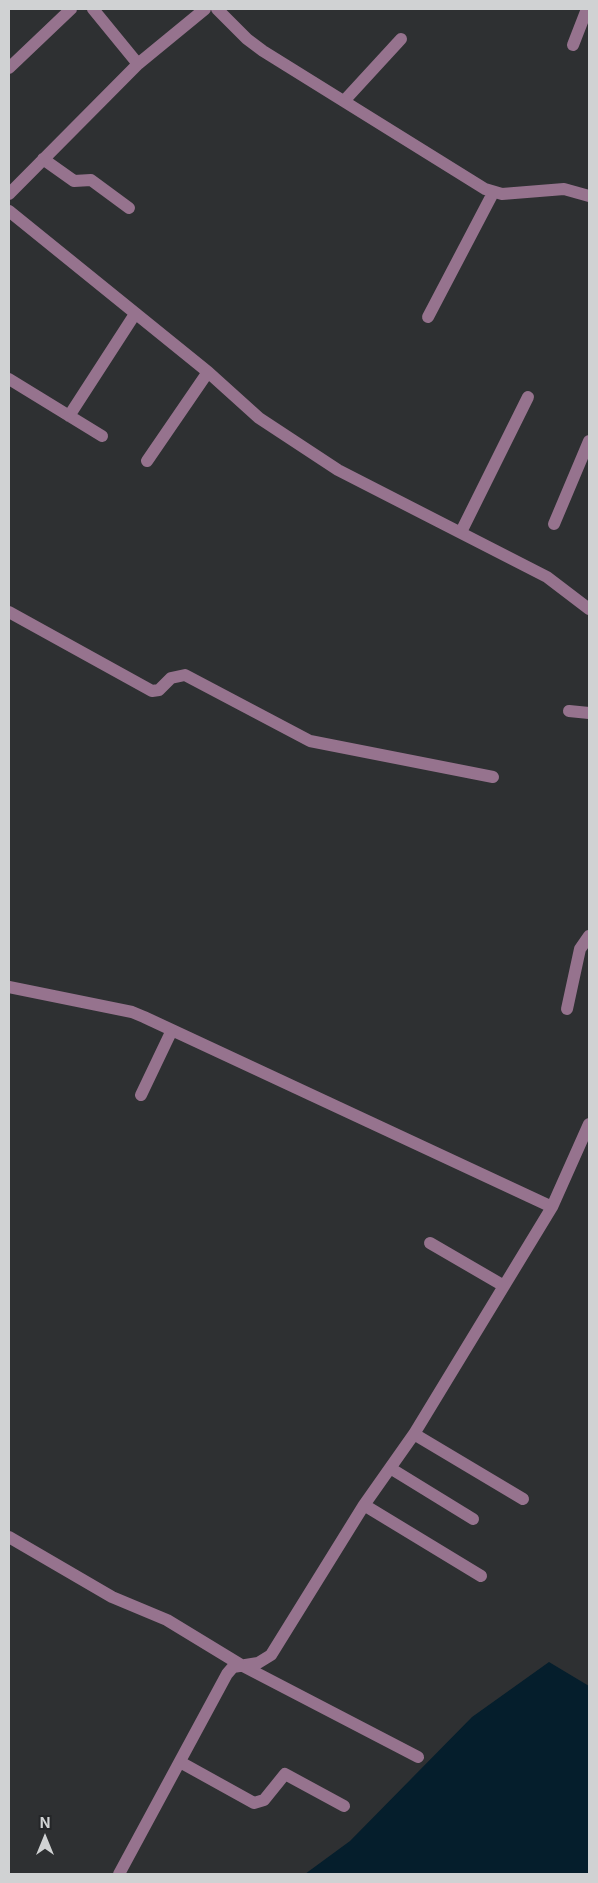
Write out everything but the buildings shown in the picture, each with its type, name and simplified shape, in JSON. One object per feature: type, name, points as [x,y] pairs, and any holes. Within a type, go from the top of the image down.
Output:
[{"type":"street","points":[[9,68],[71,9]]},
{"type":"street","points":[[93,9],[138,64]]},
{"type":"street","points":[[9,194],[138,64],[204,9]]},
{"type":"street","points":[[217,9],[254,45],[493,192],[502,194],[564,189],[589,196]]},
{"type":"street","points":[[573,45],[587,9]]},
{"type":"street","points":[[344,101],[401,39]]},
{"type":"street","points":[[43,160],[74,181],[91,180],[128,208]]},
{"type":"street","points":[[428,317],[493,192]]},
{"type":"street","points":[[9,211],[208,372],[249,412],[338,470],[547,577],[589,609]]},
{"type":"street","points":[[69,416],[135,314]]},
{"type":"street","points":[[147,461],[208,372]]},
{"type":"street","points":[[9,379],[102,436]]},
{"type":"street","points":[[460,532],[528,397]]},
{"type":"street","points":[[554,524],[589,441]]},
{"type":"street","points":[[9,612],[152,691],[159,690],[171,678],[185,675],[310,741],[493,777]]},
{"type":"street","points":[[569,711],[589,713]]},
{"type":"street","points":[[567,1009],[580,949],[589,936]]},
{"type":"street","points":[[9,987],[132,1012],[552,1207]]},
{"type":"street","points":[[141,1095],[172,1030]]},
{"type":"street","points":[[119,1874],[228,1674],[234,1667],[258,1663],[270,1654],[364,1505],[414,1434],[552,1207],[589,1124]]},
{"type":"street","points":[[430,1244],[504,1286]]},
{"type":"street","points":[[414,1434],[523,1499]]},
{"type":"street","points":[[390,1468],[473,1519]]},
{"type":"street","points":[[364,1505],[481,1576]]},
{"type":"street","points":[[9,1537],[112,1597],[176,1625],[241,1665],[418,1757]]},
{"type":"street","points":[[180,1762],[254,1804],[264,1800],[285,1774],[344,1806]]},
{"type":"water","points":[[549,1662],[589,1686],[589,1874],[305,1874],[350,1841],[472,1717]]}]
